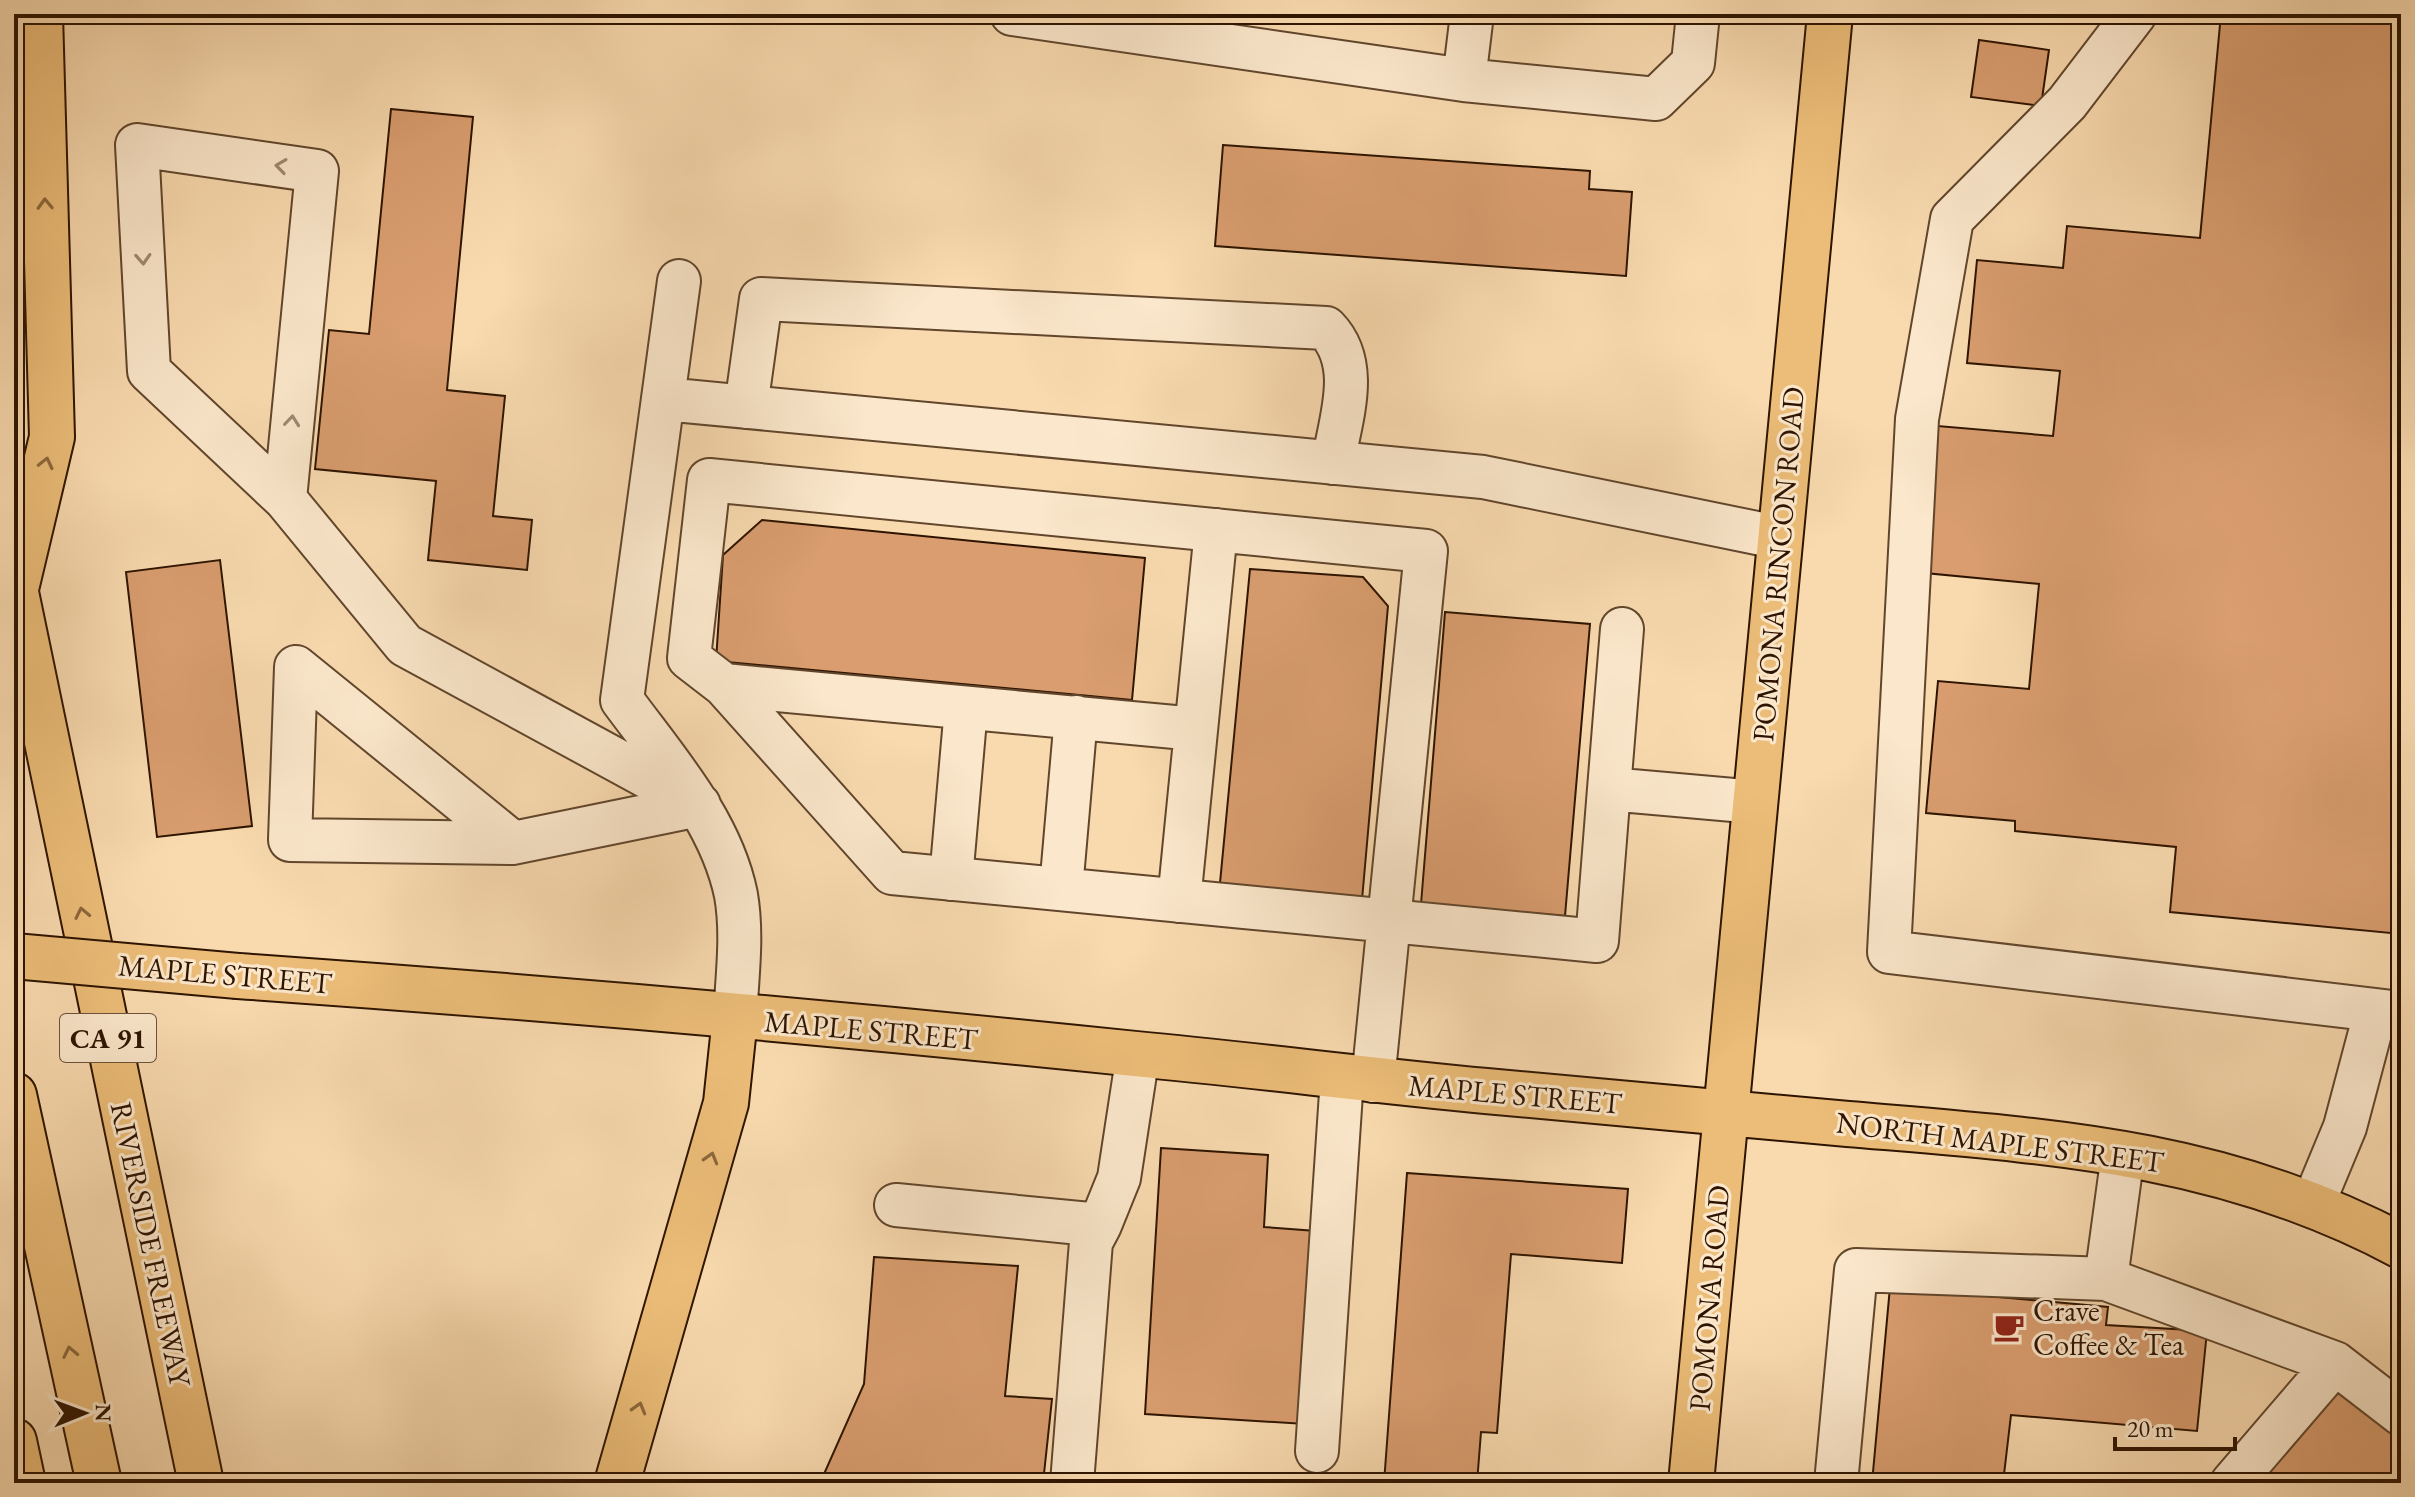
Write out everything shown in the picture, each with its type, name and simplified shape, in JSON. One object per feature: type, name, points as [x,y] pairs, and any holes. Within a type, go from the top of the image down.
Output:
[{"type":"main road","points":[[15,588],[52,437],[40,14]]},
{"type":"main road","name":"POMONA RINCON ROAD","points":[[1726,1113],[1830,14]]},
{"type":"main road","name":"RIVERSIDE FREEWAY","points":[[15,588],[201,1483]]},
{"type":"main road","name":"MAPLE STREET","points":[[14,956],[478,993],[1138,1054],[1357,1079],[1726,1113]]},
{"type":"main road","points":[[617,1483],[726,1103],[735,1018]]},
{"type":"main road","points":[[14,1095],[99,1483]]},
{"type":"main road","name":"NORTH MAPLE STREET","points":[[1726,1113],[2037,1140],[2185,1164],[2264,1185],[2313,1204],[2401,1246]]},
{"type":"main road","name":"POMONA ROAD","points":[[1691,1483],[1726,1113]]},
{"type":"main road","points":[[14,1441],[23,1483]]},
{"type":"lane","points":[[1012,14],[1464,80],[1656,99],[1693,63],[1698,14]]},
{"type":"lane","points":[[1464,80],[1472,14]]},
{"type":"lane","points":[[2135,14],[2067,103],[1952,219],[1917,419],[1889,952],[2388,1011],[2313,1204]]},
{"type":"lane","points":[[285,499],[317,171],[137,145],[149,371],[285,499],[405,645],[699,805]]},
{"type":"lane","points":[[679,281],[622,700],[699,805],[729,865],[739,931],[735,1018]]},
{"type":"lane","points":[[746,407],[761,299],[1326,328],[1341,344],[1348,371],[1333,463]]},
{"type":"lane","points":[[664,399],[1483,477],[1781,538]]},
{"type":"lane","points":[[1317,1451],[1331,1282],[1357,1079],[1388,921],[1426,551],[709,480],[689,658],[724,685],[892,873],[1179,901],[1388,921],[1597,941],[1622,629]]},
{"type":"lane","points":[[1179,901],[1216,530]]},
{"type":"lane","points":[[513,843],[296,667],[290,840],[513,843],[699,805]]},
{"type":"lane","points":[[724,685],[1196,729]]},
{"type":"lane","points":[[951,879],[966,708]]},
{"type":"lane","points":[[1061,889],[1076,717]]},
{"type":"lane","points":[[1609,789],[1756,802]]},
{"type":"lane","points":[[1072,1483],[1091,1242],[1119,1178],[1138,1054]]},
{"type":"lane","points":[[2106,1279],[2123,1154]]},
{"type":"lane","points":[[896,1205],[1100,1225]]},
{"type":"lane","points":[[1836,1483],[1856,1270],[2106,1279],[2335,1363],[2401,1414]]},
{"type":"lane","points":[[2232,1483],[2335,1363]]},
{"type":"building","points":[[2221,14],[2401,14],[2401,934],[2170,912],[2176,847],[2015,831],[2015,821],[1926,813],[1938,681],[2029,689],[2039,584],[1925,573],[1938,426],[2053,436],[2060,371],[1967,363],[1977,260],[2063,268],[2067,226],[2200,238]]},
{"type":"building","points":[[1979,40],[2049,50],[2041,106],[1971,97]]},
{"type":"building","points":[[391,109],[473,117],[447,390],[505,396],[493,516],[532,520],[527,570],[428,560],[436,481],[315,469],[329,330],[369,334]]},
{"type":"building","points":[[1223,145],[1590,171],[1589,189],[1632,192],[1626,276],[1215,246]]},
{"type":"building","points":[[762,520],[1145,558],[1132,700],[716,661],[723,555]]},
{"type":"building","points":[[220,560],[252,826],[157,837],[126,572]]},
{"type":"building","points":[[1250,569],[1363,577],[1388,606],[1362,900],[1220,883]]},
{"type":"building","points":[[1445,612],[1590,624],[1565,916],[1421,904]]},
{"type":"building","points":[[1161,1148],[1268,1155],[1264,1227],[1316,1231],[1305,1424],[1145,1414]]},
{"type":"building","points":[[1407,1173],[1628,1189],[1622,1263],[1511,1254],[1497,1433],[1481,1432],[1477,1483],[1384,1483]]},
{"type":"building","points":[[874,1257],[1018,1266],[1005,1396],[1052,1399],[1043,1483],[820,1483],[864,1384]]},
{"type":"building","points":[[1890,1287],[2108,1307],[2106,1325],[2207,1331],[2197,1431],[2011,1415],[2003,1483],[1872,1483]]},
{"type":"building","points":[[2339,1388],[2401,1442],[2401,1483],[2258,1483]]},
{"type":"place","name":"Crave Coffee & Tea","points":[[2009,1327]]}]
